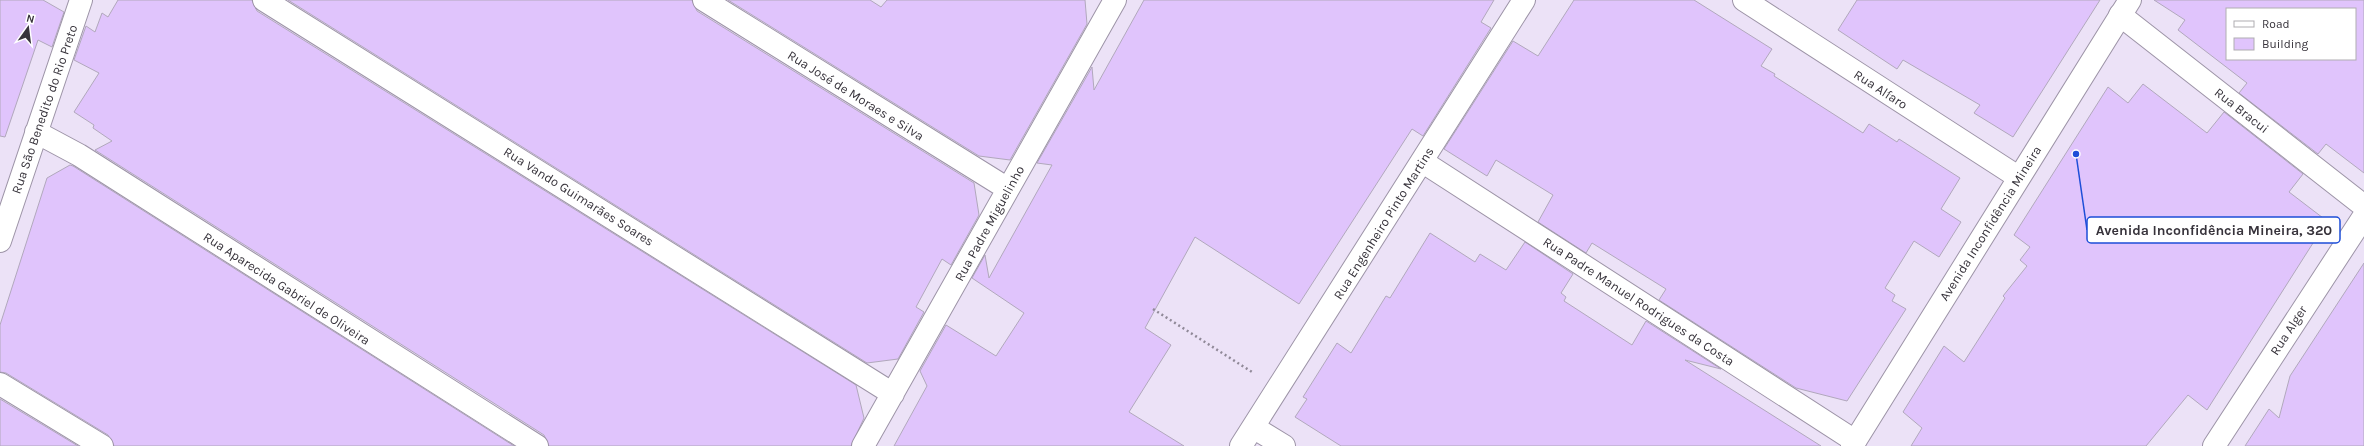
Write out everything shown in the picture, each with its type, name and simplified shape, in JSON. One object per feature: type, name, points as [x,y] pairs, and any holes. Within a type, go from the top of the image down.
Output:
[{"type":"street","name":"Rua São Benedito do Rio Preto","points":[[0,241],[81,0]]},
{"type":"street","name":"Rua Vando Guimarães Soares","points":[[264,0],[893,394]]},
{"type":"street","name":"Rua José de Moraes e Silva","points":[[704,0],[1008,189]]},
{"type":"street","name":"Rua Padre Miguelinho","points":[[863,446],[1115,0]]},
{"type":"street","name":"Rua Engenheiro Pinto Martins","points":[[1241,446],[1524,0]]},
{"type":"street","name":"Rua Alfaro","points":[[1744,0],[2018,177]]},
{"type":"street","name":"Avenida Inconfidência Mineira","points":[[1853,443],[2125,8]]},
{"type":"street","name":"Rua Bracui","points":[[2125,8],[2364,206]]},
{"type":"street","name":"Rua Aparecida Gabriel de Oliveira","points":[[36,132],[79,155],[537,446]]},
{"type":"street","name":"Rua Padre Manuel Rodrigues da Costa","points":[[1422,162],[1853,443]]},
{"type":"street","name":"Rua Alger","points":[[2214,446],[2364,216]]},
{"type":"street","points":[[0,384],[102,446]]},
{"type":"street","points":[[1253,427],[1284,446]]},
{"type":"path","points":[[1153,309],[1278,388]]},
{"type":"building","points":[[0,0],[43,0],[64,12],[52,47],[38,40],[5,137],[0,136]]},
{"type":"building","points":[[118,0],[252,0],[257,11],[856,385],[864,418],[851,446],[549,446],[544,435],[95,150],[112,141],[93,128],[94,125],[74,112],[99,73],[74,60],[86,26],[95,32],[102,13],[108,17]]},
{"type":"building","points":[[288,0],[692,0],[697,11],[974,183],[979,215],[951,265],[942,259],[916,307],[924,312],[898,359],[867,363]]},
{"type":"building","points":[[728,0],[870,0],[881,7],[887,0],[1085,0],[1087,24],[1010,160],[979,156]]},
{"type":"building","points":[[1144,0],[1494,0],[1481,22],[1491,28],[1423,136],[1412,129],[1299,304],[1195,237],[1145,328],[1171,345],[1129,412],[1184,446],[894,446],[927,386],[920,371],[946,325],[996,356],[1024,313],[972,278],[985,255],[989,278],[1052,165],[1037,163],[1092,67],[1094,90]]},
{"type":"building","points":[[1574,0],[1694,0],[1772,49],[1761,66],[1775,74],[1774,76],[1863,133],[1869,124],[1897,142],[1899,139],[1960,178],[1941,209],[1961,222],[1939,257],[1914,241],[1885,288],[1895,295],[1892,301],[1906,309],[1847,401],[1796,388],[1659,300],[1666,289],[1592,243],[1586,253],[1538,222],[1553,195],[1496,160],[1487,176],[1444,149],[1513,41],[1538,56]]},
{"type":"building","points":[[1857,0],[2100,0],[2013,137],[1974,113],[1980,105],[1903,60],[1897,69],[1838,30]]},
{"type":"building","points":[[2154,0],[2364,0],[2364,173],[2326,144],[2318,154],[2239,93],[2247,83],[2178,30],[2185,20]]},
{"type":"building","points":[[2143,84],[2207,133],[2224,112],[2303,174],[2289,192],[2327,221],[2207,410],[2188,395],[2146,446],[1911,446],[1922,428],[1903,412],[1944,346],[1964,362],[2005,298],[2003,296],[2027,266],[2020,260],[2030,247],[2014,235],[2108,87],[2128,103]]},
{"type":"building","points":[[70,165],[514,446],[114,446],[108,435],[6,373],[0,372],[0,325],[47,178]]},
{"type":"building","points":[[1430,233],[1475,262],[1480,254],[1506,270],[1525,242],[1573,274],[1561,293],[1566,297],[1564,301],[1632,345],[1646,321],[1721,369],[1685,360],[1821,446],[1341,446],[1295,417],[1307,399],[1303,397],[1337,343],[1351,353],[1386,296],[1390,298]]},
{"type":"building","points":[[2364,263],[2364,446],[2245,446],[2269,409],[2279,418],[2290,376]]},
{"type":"building","points":[[0,399],[78,446],[0,446]]},
{"type":"place","name":"Avenida Inconfidência Mineira, 320","points":[[2076,154]]}]
